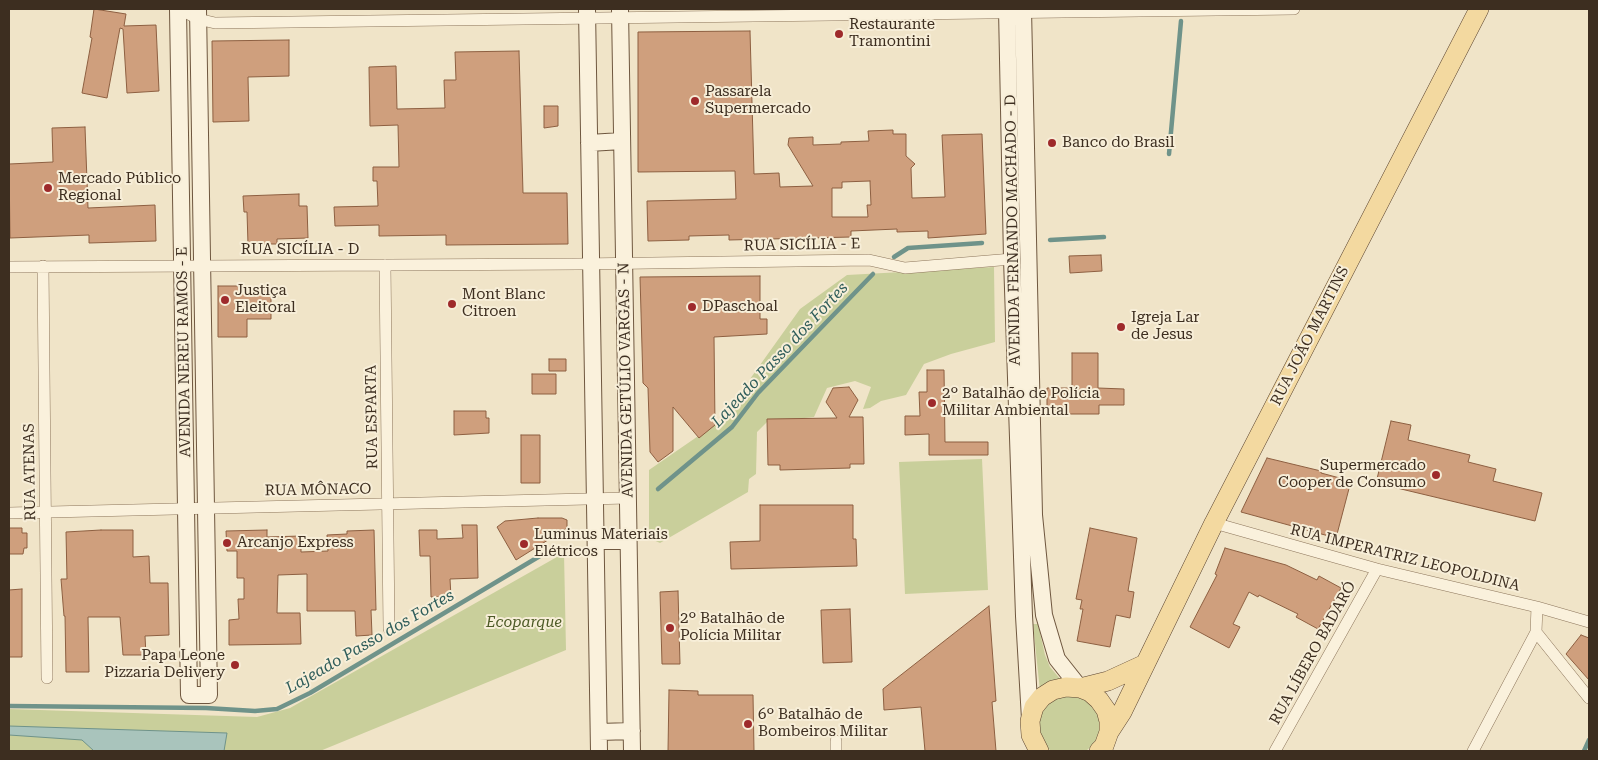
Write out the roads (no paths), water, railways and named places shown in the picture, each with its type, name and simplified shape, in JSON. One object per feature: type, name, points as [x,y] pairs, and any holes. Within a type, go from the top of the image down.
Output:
[{"type":"main road","name":"RUA JOÃO MARTINS","points":[[1104,746],[1214,523],[1479,9]]},
{"type":"main road","points":[[1080,688],[1108,681],[1145,664]]},
{"type":"main road","points":[[1033,740],[1034,707],[1042,697],[1053,690],[1066,687],[1080,688],[1090,692],[1099,700],[1107,715],[1104,746]]},
{"type":"street","points":[[179,9],[198,14],[215,23],[587,13],[1294,9]]},
{"type":"street","name":"AVENIDA NEREU RAMOS - E","points":[[179,9],[189,695],[209,695],[198,14]]},
{"type":"street","name":"AVENIDA FERNANDO MACHADO - D","points":[[1015,10],[1012,259],[1029,544],[1033,740]]},
{"type":"street","name":"AVENIDA FERNANDO MACHADO - D","points":[[1015,10],[1034,515],[1029,544],[1044,615],[1056,659],[1080,688]]},
{"type":"street","points":[[587,13],[599,751]]},
{"type":"street","name":"AVENIDA GETÚLIO VARGAS - N","points":[[620,13],[632,751]]},
{"type":"street","points":[[590,143],[622,141]]},
{"type":"street","name":"RUA SICÍLIA - E","points":[[592,263],[869,260],[905,268],[1012,259]]},
{"type":"street","name":"RUA SICÍLIA - D","points":[[9,267],[592,263]]},
{"type":"street","name":"RUA ESPARTA","points":[[385,265],[389,629]]},
{"type":"street","name":"RUA ATENAS","points":[[43,266],[47,678]]},
{"type":"street","points":[[184,403],[204,403]]},
{"type":"street","name":"RUA MÔNACO","points":[[9,513],[628,498]]},
{"type":"street","name":"RUA IMPERATRIZ LEOPOLDINA","points":[[1214,523],[1377,569],[1589,622]]},
{"type":"street","points":[[596,541],[628,541]]},
{"type":"street","name":"RUA LÍBERO BADARÓ","points":[[1275,751],[1377,569]]},
{"type":"street","points":[[188,596],[208,596]]},
{"type":"street","points":[[1473,751],[1536,632],[1537,608]]},
{"type":"street","points":[[1536,632],[1589,698]]},
{"type":"street","points":[[599,732],[632,731]]},
{"type":"water","points":[[9,726],[227,733],[224,751],[94,751],[82,740],[9,735]]},
{"type":"waterway","name":"Lajeado Passo dos Fortes","points":[[1169,154],[1181,21]]},
{"type":"waterway","name":"Lajeado Passo dos Fortes","points":[[1050,240],[1104,237]]},
{"type":"waterway","name":"Lajeado Passo dos Fortes","points":[[894,257],[908,248],[982,243]]},
{"type":"waterway","name":"Lajeado Passo dos Fortes","points":[[658,489],[732,427],[758,393],[873,274]]},
{"type":"waterway","name":"Lajeado Passo dos Fortes","points":[[9,706],[206,708],[255,711],[277,709],[310,693],[550,550]]},
{"type":"waterway","points":[[1584,751],[1589,740]]},
{"type":"place","name":"Restaurante Tramontini","points":[[839,34]]},
{"type":"place","name":"Passarela Supermercado","points":[[695,101]]},
{"type":"place","name":"Banco do Brasil","points":[[1052,143]]},
{"type":"place","name":"Mercado Público Regional","points":[[48,188]]},
{"type":"place","name":"Justiça Eleitoral","points":[[225,300]]},
{"type":"place","name":"Mont Blanc Citroen","points":[[452,304]]},
{"type":"place","name":"DPaschoal","points":[[692,307]]},
{"type":"place","name":"Igreja Lar de Jesus","points":[[1121,327]]},
{"type":"place","name":"2º Batalhão de Polícia Militar Ambiental","points":[[932,403]]},
{"type":"place","name":"Supermercado Cooper de Consumo","points":[[1436,475]]},
{"type":"place","name":"Arcanjo Express","points":[[227,543]]},
{"type":"place","name":"Luminus Materiais Elétricos","points":[[524,544]]},
{"type":"place","name":"2º Batalhão de Polícia Militar","points":[[670,628]]},
{"type":"place","name":"Papa Leone Pizzaria Delivery","points":[[235,665]]},
{"type":"place","name":"6º Batalhão de Bombeiros Militar","points":[[748,724]]},
{"type":"park label","name":"Ecoparque","points":[[524,623]]}]
